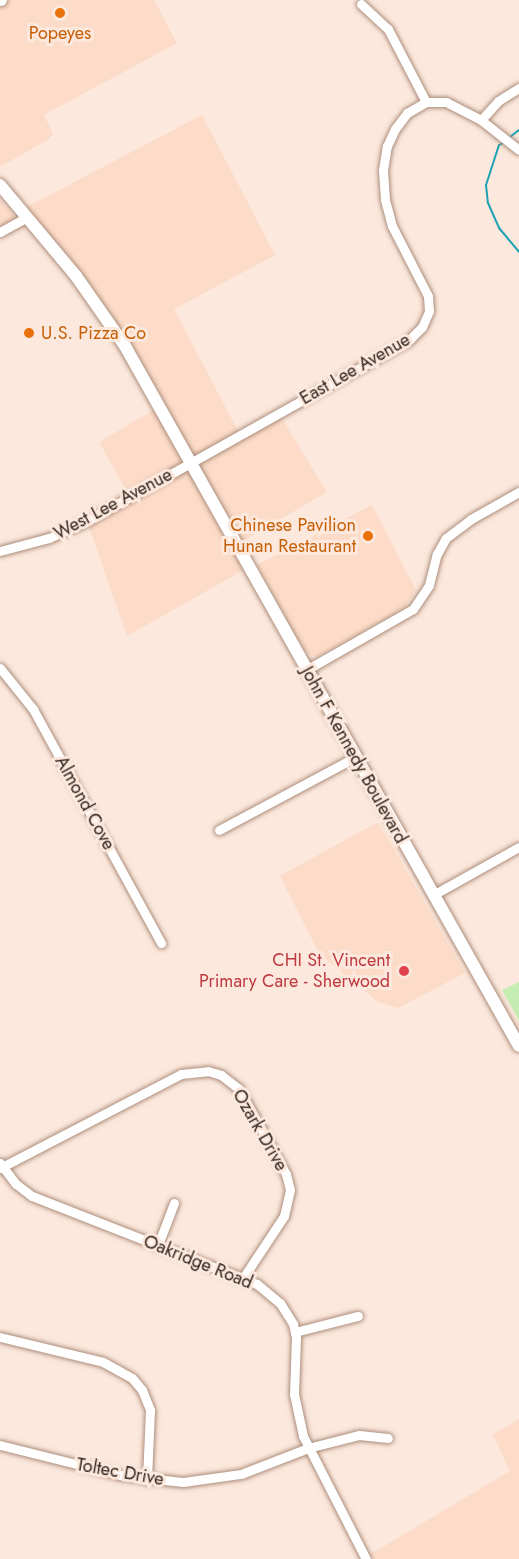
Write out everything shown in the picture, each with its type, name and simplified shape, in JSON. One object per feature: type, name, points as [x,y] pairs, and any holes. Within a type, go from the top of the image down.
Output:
[{"type":"main road","name":"John F Kennedy Boulevard","points":[[0,184],[108,320],[519,1046]]},
{"type":"street","points":[[361,4],[388,29],[426,102],[446,102],[481,120],[516,148]]},
{"type":"street","points":[[481,120],[498,101],[519,88]]},
{"type":"street","name":"East Lee Avenue","points":[[191,463],[409,340],[422,327],[429,311],[428,296],[388,216],[384,170],[387,146],[395,129],[408,113],[426,102]]},
{"type":"street","points":[[0,232],[27,217]]},
{"type":"street","name":"West Lee Avenue","points":[[0,551],[65,532],[191,463]]},
{"type":"street","points":[[306,670],[406,615],[420,601],[429,585],[437,554],[446,538],[471,519],[519,492]]},
{"type":"street","name":"Almond Cove","points":[[0,668],[33,709],[161,943]]},
{"type":"street","points":[[219,830],[354,758]]},
{"type":"street","points":[[433,895],[519,848]]},
{"type":"street","name":"Ozark Drive","points":[[1,1166],[181,1074],[208,1071],[221,1075],[239,1089],[286,1174],[290,1190],[284,1216],[243,1278]]},
{"type":"street","name":"Oakridge Road","points":[[1,1166],[15,1184],[32,1196],[243,1278],[273,1296],[289,1316],[295,1332],[297,1347],[294,1394],[297,1416],[308,1448],[366,1559]]},
{"type":"street","points":[[158,1245],[174,1203]]},
{"type":"street","points":[[295,1332],[358,1316]]},
{"type":"street","points":[[0,1337],[103,1362],[132,1378],[142,1390],[150,1410],[147,1480]]},
{"type":"street","name":"Toltec Drive","points":[[0,1445],[147,1480],[183,1482],[217,1479],[259,1468],[308,1448],[359,1435],[388,1438]]},
{"type":"shaded area","points":[[5,0],[154,0],[177,43],[44,115],[53,134],[49,139],[0,167],[0,3]]},
{"type":"shaded area","points":[[202,115],[275,255],[174,309],[240,435],[279,414],[327,492],[236,545],[249,567],[127,636],[87,521],[130,497],[99,442],[159,407],[125,346],[21,210]]},
{"type":"shaded area","points":[[0,200],[15,218],[0,226]]},
{"type":"shaded area","points":[[372,505],[416,590],[404,608],[318,656],[312,656],[303,648],[257,565]]},
{"type":"shaded area","points":[[378,822],[465,973],[398,1008],[378,1002],[319,953],[280,876]]},
{"type":"shaded area","points":[[519,1419],[519,1559],[374,1559],[371,1554],[510,1471],[493,1435]]},
{"type":"green space","points":[[519,982],[519,1021],[502,990]]},
{"type":"waterway","points":[[510,137],[519,130]]},
{"type":"waterway","points":[[503,143],[499,145],[486,185],[488,203],[499,228],[519,252]]},
{"type":"place","name":"Popeyes","points":[[60,13]]},
{"type":"place","name":"U.S. Pizza Co","points":[[29,333]]},
{"type":"place","name":"Chinese Pavilion Hunan Restaurant","points":[[368,536]]},
{"type":"place","name":"CHI St. Vincent Primary Care - Sherwood","points":[[404,971]]}]
